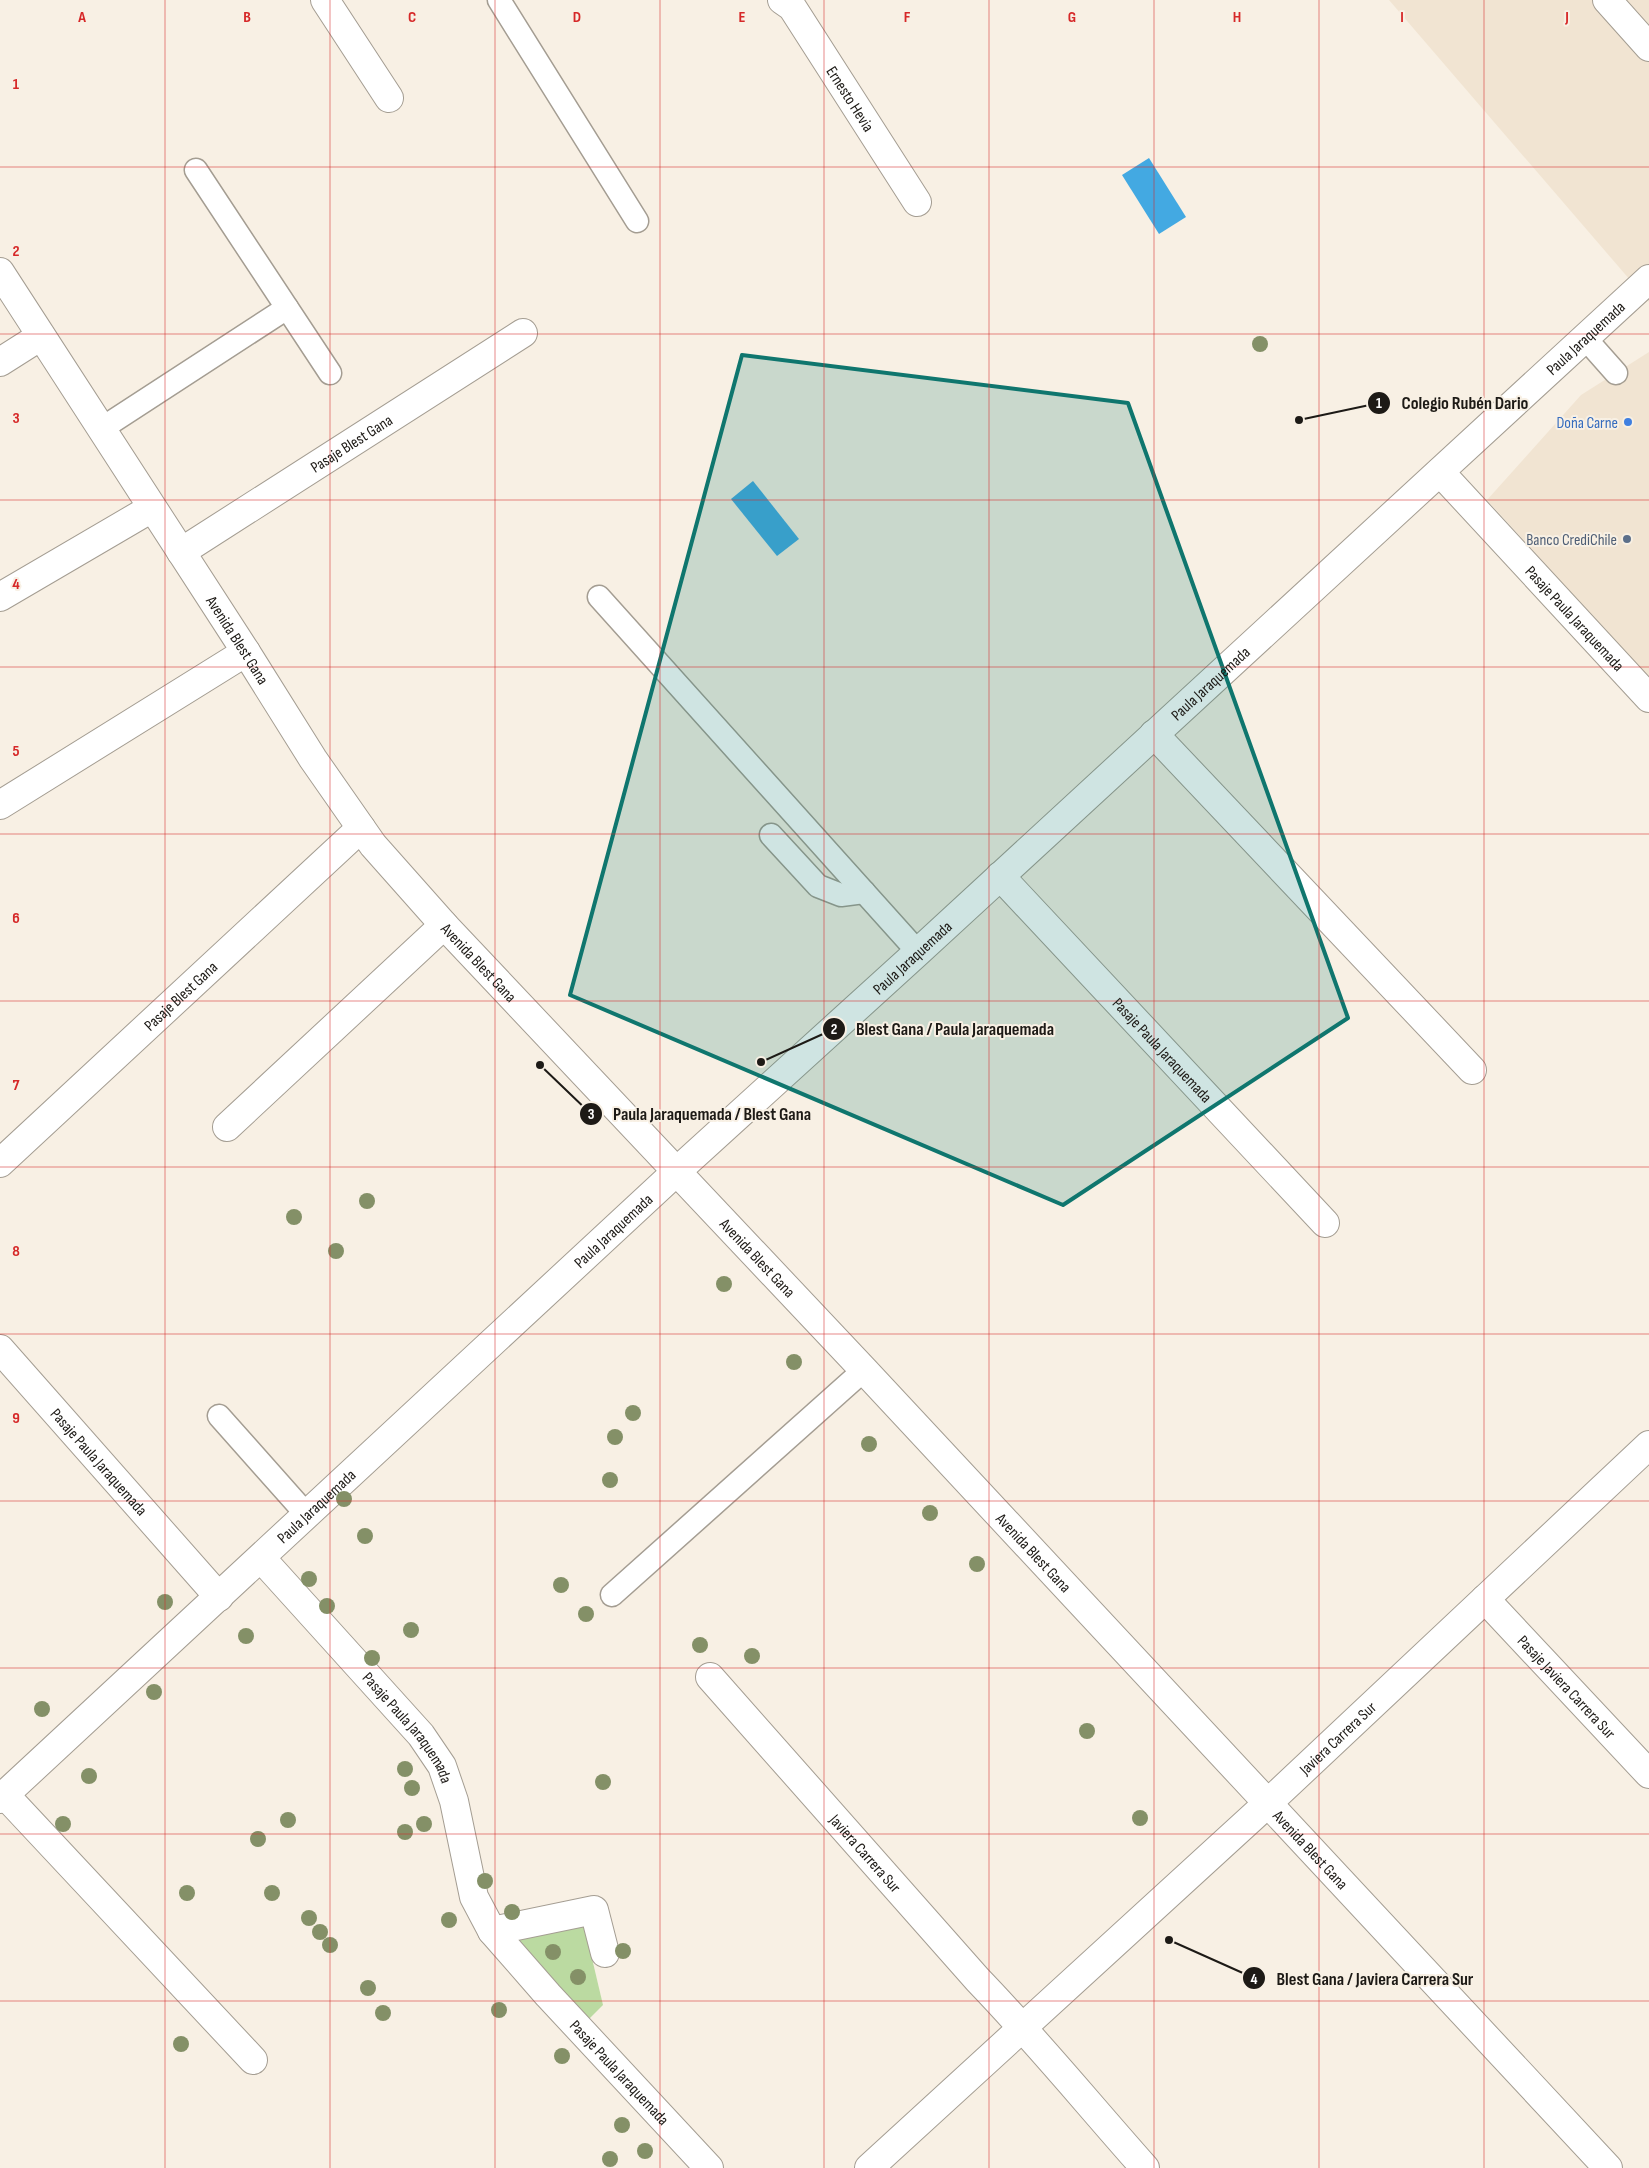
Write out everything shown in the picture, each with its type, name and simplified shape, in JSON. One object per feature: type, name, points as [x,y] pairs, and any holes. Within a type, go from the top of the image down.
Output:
[{"type":"street","points":[[325,0],[389,98]]},
{"type":"street","name":"Ernesto Hevia","points":[[782,0],[792,7],[917,202]]},
{"type":"street","points":[[1607,0],[1649,47]]},
{"type":"street","name":"Avenida Blest Gana","points":[[0,272],[246,652],[313,760],[374,845],[444,925],[864,1370],[1608,2168]]},
{"type":"street","name":"Paula Jaraquemada","points":[[2,1797],[677,1171],[918,952],[1649,279]]},
{"type":"street","name":"Pasaje Blest Gana","points":[[181,552],[523,333]]},
{"type":"street","points":[[0,362],[41,336]]},
{"type":"street","name":"Pasaje Paula Jaraquemada","points":[[1440,472],[1649,698]]},
{"type":"street","points":[[0,597],[152,508]]},
{"type":"street","points":[[0,805],[246,652]]},
{"type":"street","points":[[1154,734],[1472,1070]]},
{"type":"street","name":"Pasaje Blest Gana","points":[[0,1163],[361,828]]},
{"type":"street","name":"Pasaje Paula Jaraquemada","points":[[1000,876],[1325,1223]]},
{"type":"street","points":[[227,1127],[444,925]]},
{"type":"street","name":"Pasaje Paula Jaraquemada","points":[[0,1349],[219,1597]]},
{"type":"street","name":"Javiera Carrera Sur","points":[[870,2168],[1268,1802],[1649,1445]]},
{"type":"street","name":"Pasaje Paula Jaraquemada","points":[[261,1558],[421,1735],[442,1766],[454,1801],[474,1898],[492,1931],[548,1995],[709,2168]]},
{"type":"street","name":"Pasaje Javiera Carrera Sur","points":[[1485,1599],[1649,1774]]},
{"type":"street","name":"Javiera Carrera Sur","points":[[710,1677],[971,1972],[1023,2026],[1061,2073],[1145,2168]]},
{"type":"street","points":[[2,1797],[253,2060]]},
{"type":"street","points":[[492,1931],[594,1910],[605,1953]]},
{"type":"lane","points":[[499,0],[637,221]]},
{"type":"lane","points":[[196,170],[330,373]]},
{"type":"lane","points":[[102,430],[287,308]]},
{"type":"lane","points":[[1585,338],[1616,373]]},
{"type":"lane","points":[[599,597],[918,952]]},
{"type":"lane","points":[[771,835],[818,886],[840,896],[864,892]]},
{"type":"lane","points":[[612,1595],[864,1370]]},
{"type":"lane","points":[[219,1416],[307,1515]]},
{"type":"highlighted area","points":[[742,355],[1128,403],[1348,1018],[1063,1205],[570,995]]},
{"type":"shaded area","points":[[1389,0],[1649,0],[1649,302]]},
{"type":"shaded area","points":[[1649,352],[1649,678],[1487,500],[1581,395]]},
{"type":"green space","points":[[582,1916],[603,2005],[584,2024],[504,1933]]},
{"type":"water","points":[[1149,158],[1186,217],[1159,234],[1122,175]]},
{"type":"water","points":[[753,481],[799,539],[777,556],[731,499]]},
{"type":"place","name":"Colegio Rubén Dario","points":[[1299,420]]},
{"type":"place","name":"Doña Carne","points":[[1628,422]]},
{"type":"place","name":"Banco CrediChile","points":[[1627,539]]},
{"type":"place","name":"Blest Gana / Paula Jaraquemada","points":[[761,1062]]},
{"type":"place","name":"Paula Jaraquemada / Blest Gana","points":[[540,1065]]},
{"type":"place","name":"Blest Gana / Javiera Carrera Sur","points":[[1169,1940]]}]
